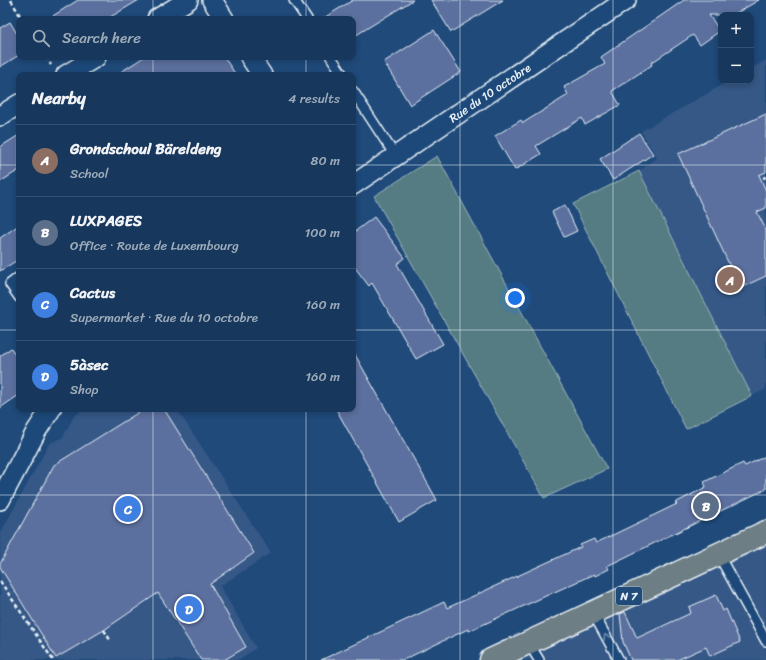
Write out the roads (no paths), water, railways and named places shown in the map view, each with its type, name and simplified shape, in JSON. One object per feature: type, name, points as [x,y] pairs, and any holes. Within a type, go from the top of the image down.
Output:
[{"type":"main road","name":"N 7","points":[[491,660],[534,651],[593,613],[766,532]]},
{"type":"street","points":[[162,16],[188,0]]},
{"type":"street","points":[[212,0],[222,16]]},
{"type":"street","name":"Rue du 10 octobre","points":[[356,183],[626,0]]},
{"type":"street","points":[[71,72],[91,60]]},
{"type":"street","points":[[252,60],[260,72]]},
{"type":"street","points":[[0,116],[16,106]]},
{"type":"street","points":[[0,500],[37,430],[49,412]]},
{"type":"lane","points":[[294,0],[305,16]]},
{"type":"lane","points":[[333,60],[341,72]]},
{"type":"lane","points":[[356,96],[396,157]]},
{"type":"lane","points":[[16,280],[10,284],[16,293]]},
{"type":"lane","points":[[718,554],[766,641]]},
{"type":"lane","points":[[593,613],[619,660]]},
{"type":"place","name":"Grondschoul Bäreldeng","points":[[730,280]]},
{"type":"place","name":"LUXPAGES","points":[[706,506]]},
{"type":"place","name":"Cactus","points":[[128,509]]},
{"type":"place","name":"5àsec","points":[[189,609]]}]
